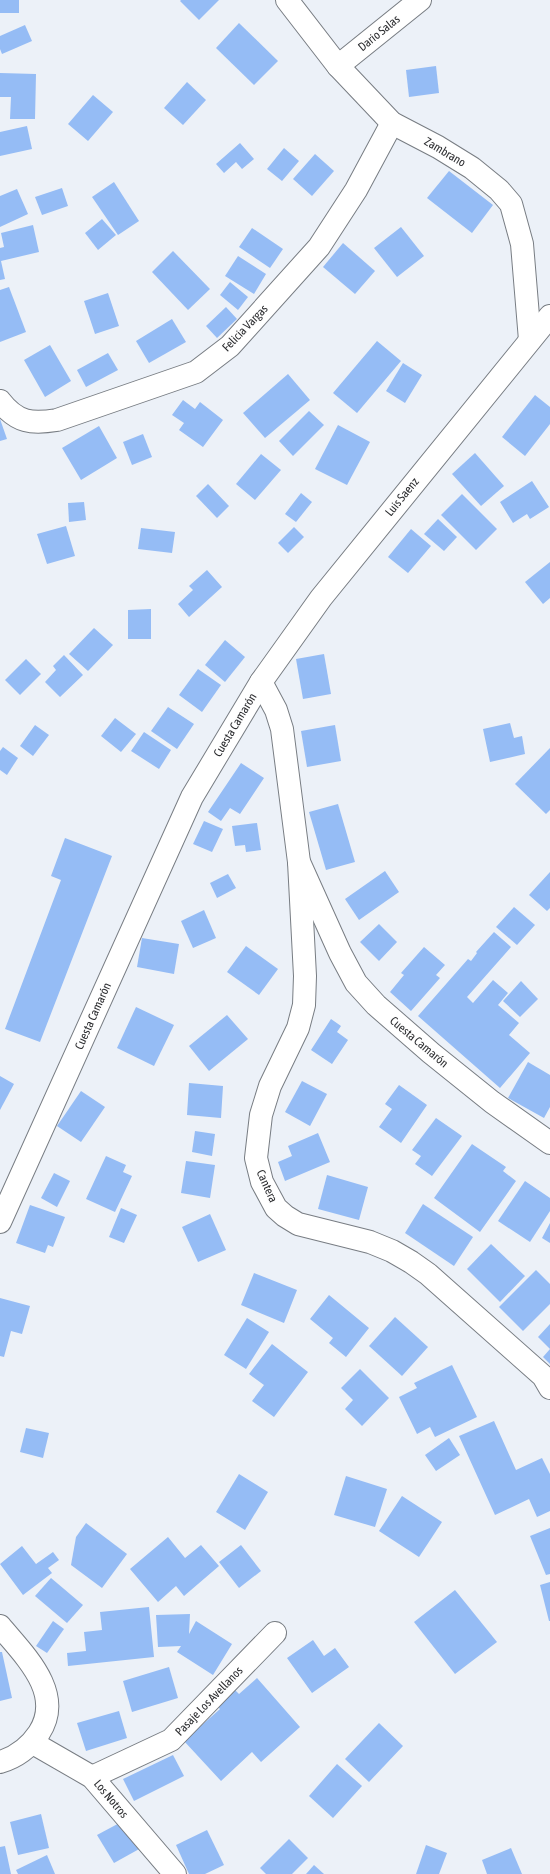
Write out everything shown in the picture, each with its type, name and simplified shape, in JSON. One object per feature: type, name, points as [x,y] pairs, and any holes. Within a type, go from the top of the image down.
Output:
[{"type":"street","name":"Zambrano","points":[[287,0],[338,66],[392,123],[438,147],[472,168],[500,190],[511,204],[522,244],[530,340]]},
{"type":"street","name":"Dario Salas","points":[[338,66],[420,0]]},
{"type":"street","name":"Felicia Vargas","points":[[0,401],[11,413],[30,423],[40,423],[57,420],[196,372],[230,346],[319,247],[356,190],[392,123]]},
{"type":"street","name":"Luis Saenz","points":[[261,682],[321,598],[550,316]]},
{"type":"street","name":"Cuesta Camarón","points":[[261,682],[276,710],[282,729],[299,862],[343,959],[356,983],[376,1005],[431,1053],[492,1102],[550,1143]]},
{"type":"street","name":"Cuesta Camarón","points":[[0,1222],[192,797],[261,682]]},
{"type":"street","name":"Cantera","points":[[299,862],[306,976],[304,1005],[298,1028],[270,1086],[261,1115],[256,1158],[262,1182],[276,1208],[298,1224],[370,1242],[392,1251],[428,1274],[543,1376],[550,1388]]},
{"type":"street","points":[[0,1626],[38,1675],[47,1693],[48,1704],[42,1729],[33,1743],[22,1752],[0,1762]]},
{"type":"street","name":"Pasaje Los Avellanos","points":[[92,1777],[171,1740],[275,1633]]},
{"type":"street","name":"Los Notros","points":[[33,1743],[92,1777],[174,1874]]},
{"type":"building","points":[[0,0],[19,0],[19,13],[0,13]]},
{"type":"building","points":[[219,0],[199,20],[180,1]]},
{"type":"building","points":[[239,23],[278,61],[254,85],[216,48]]},
{"type":"building","points":[[25,25],[32,41],[2,54],[0,49],[0,36]]},
{"type":"building","points":[[436,66],[439,93],[409,97],[406,70]]},
{"type":"building","points":[[0,73],[36,74],[35,119],[10,119],[11,97],[0,97]]},
{"type":"building","points":[[187,82],[206,100],[183,125],[164,108]]},
{"type":"building","points":[[93,95],[113,112],[88,141],[68,124]]},
{"type":"building","points":[[27,126],[32,149],[0,156],[0,132]]},
{"type":"building","points":[[240,143],[254,159],[242,169],[236,162],[224,173],[216,164]]},
{"type":"building","points":[[284,148],[299,161],[282,181],[267,169]]},
{"type":"building","points":[[315,154],[334,171],[312,196],[293,179]]},
{"type":"building","points":[[449,171],[493,205],[472,233],[427,198]]},
{"type":"building","points":[[114,182],[139,221],[118,235],[92,197]]},
{"type":"building","points":[[62,188],[68,206],[42,215],[35,197]]},
{"type":"building","points":[[17,189],[28,214],[0,227],[0,196]]},
{"type":"building","points":[[102,219],[116,235],[98,250],[85,233]]},
{"type":"building","points":[[33,225],[39,252],[1,261],[5,279],[0,280],[0,248],[4,247],[1,233]]},
{"type":"building","points":[[401,227],[424,256],[397,277],[374,248]]},
{"type":"building","points":[[252,228],[283,249],[270,268],[239,247]]},
{"type":"building","points":[[343,243],[375,271],[355,294],[323,267]]},
{"type":"building","points":[[173,251],[210,289],[188,310],[152,272]]},
{"type":"building","points":[[238,256],[266,274],[254,294],[225,276]]},
{"type":"building","points":[[230,282],[248,297],[238,310],[220,295]]},
{"type":"building","points":[[9,287],[26,332],[0,342],[0,290]]},
{"type":"building","points":[[108,293],[119,326],[95,334],[84,301]]},
{"type":"building","points":[[226,307],[237,319],[217,338],[206,326]]},
{"type":"building","points":[[172,319],[186,342],[149,363],[136,341]]},
{"type":"building","points":[[377,341],[401,361],[357,413],[333,393]]},
{"type":"building","points":[[50,345],[71,381],[45,397],[24,360]]},
{"type":"building","points":[[108,353],[118,370],[86,387],[77,370]]},
{"type":"building","points":[[403,363],[422,375],[405,403],[386,391]]},
{"type":"building","points":[[288,374],[310,400],[265,438],[243,413]]},
{"type":"building","points":[[535,395],[550,407],[550,424],[525,456],[502,437]]},
{"type":"building","points":[[183,400],[195,409],[200,402],[223,420],[203,447],[179,430],[184,423],[172,415]]},
{"type":"building","points":[[309,411],[324,425],[293,456],[279,441]]},
{"type":"building","points":[[0,419],[7,439],[0,441]]},
{"type":"building","points":[[338,425],[370,442],[347,485],[315,469]]},
{"type":"building","points":[[99,426],[117,458],[81,480],[62,448]]},
{"type":"building","points":[[143,434],[152,457],[132,465],[123,442]]},
{"type":"building","points":[[475,453],[504,486],[481,506],[452,474]]},
{"type":"building","points":[[261,454],[281,470],[255,500],[236,484]]},
{"type":"building","points":[[532,481],[549,507],[530,519],[527,514],[513,523],[500,502]]},
{"type":"building","points":[[208,484],[229,506],[217,518],[196,496]]},
{"type":"building","points":[[301,493],[312,502],[296,522],[285,514]]},
{"type":"building","points":[[462,494],[497,529],[476,550],[441,515]]},
{"type":"building","points":[[84,502],[86,520],[69,522],[68,503]]},
{"type":"building","points":[[438,519],[457,537],[444,551],[424,534]]},
{"type":"building","points":[[66,526],[75,556],[47,564],[37,534]]},
{"type":"building","points":[[294,527],[304,537],[288,553],[278,543]]},
{"type":"building","points":[[141,528],[175,532],[172,553],[138,549]]},
{"type":"building","points":[[411,529],[431,546],[408,573],[388,557]]},
{"type":"building","points":[[550,562],[550,598],[543,604],[525,582]]},
{"type":"building","points":[[207,570],[222,587],[189,617],[178,604],[193,590],[189,586]]},
{"type":"building","points":[[151,609],[151,639],[128,639],[128,610]]},
{"type":"building","points":[[94,628],[113,645],[88,671],[69,654]]},
{"type":"building","points":[[225,640],[245,657],[225,682],[205,665]]},
{"type":"building","points":[[324,654],[331,694],[303,699],[296,659]]},
{"type":"building","points":[[64,655],[83,675],[60,697],[45,682],[56,670],[53,666]]},
{"type":"building","points":[[26,659],[41,674],[20,695],[5,680]]},
{"type":"building","points":[[198,669],[221,685],[202,712],[179,695]]},
{"type":"building","points":[[168,707],[194,724],[177,749],[151,731]]},
{"type":"building","points":[[115,718],[136,734],[121,752],[101,736]]},
{"type":"building","points":[[510,723],[514,738],[522,736],[525,754],[490,762],[483,729]]},
{"type":"building","points":[[35,725],[49,735],[33,756],[20,746]]},
{"type":"building","points":[[335,725],[341,761],[307,767],[301,731]]},
{"type":"building","points":[[144,732],[171,750],[159,769],[131,751]]},
{"type":"building","points":[[3,747],[18,758],[7,775],[0,770],[0,751]]},
{"type":"building","points":[[550,748],[550,810],[546,814],[515,784]]},
{"type":"building","points":[[241,763],[264,778],[240,814],[230,808],[221,821],[208,812]]},
{"type":"building","points":[[338,804],[355,862],[326,870],[309,812]]},
{"type":"building","points":[[204,821],[223,829],[212,852],[193,844]]},
{"type":"building","points":[[257,823],[261,850],[246,852],[245,845],[235,846],[232,826]]},
{"type":"building","points":[[65,838],[112,856],[40,1042],[5,1029],[61,880],[51,876]]},
{"type":"building","points":[[385,871],[399,892],[359,920],[345,899]]},
{"type":"building","points":[[550,872],[550,908],[547,911],[529,895]]},
{"type":"building","points":[[228,874],[236,888],[217,898],[210,883]]},
{"type":"building","points":[[514,907],[535,925],[517,945],[496,927]]},
{"type":"building","points":[[204,910],[216,938],[193,948],[181,921]]},
{"type":"building","points":[[379,924],[397,942],[379,961],[360,942]]},
{"type":"building","points":[[494,932],[511,947],[467,997],[473,1003],[493,980],[508,993],[498,1005],[519,1023],[509,1035],[530,1053],[500,1088],[418,1016],[468,959],[471,961],[477,953],[476,952]]},
{"type":"building","points":[[142,938],[179,944],[174,974],[137,967]]},
{"type":"building","points":[[246,946],[278,969],[259,995],[227,972]]},
{"type":"building","points":[[424,947],[445,965],[436,975],[440,978],[411,1011],[390,992],[404,975],[401,973]]},
{"type":"building","points":[[521,981],[538,999],[520,1017],[503,1001]]},
{"type":"building","points":[[136,1007],[174,1025],[154,1066],[117,1048]]},
{"type":"building","points":[[227,1015],[248,1039],[209,1071],[189,1046]]},
{"type":"building","points":[[331,1019],[341,1026],[337,1032],[348,1040],[332,1064],[311,1050]]},
{"type":"building","points":[[528,1062],[550,1075],[550,1107],[544,1118],[508,1098]]},
{"type":"building","points":[[0,1076],[14,1084],[0,1110]]},
{"type":"building","points":[[302,1081],[327,1094],[310,1126],[285,1112]]},
{"type":"building","points":[[189,1083],[223,1086],[221,1118],[187,1115]]},
{"type":"building","points":[[399,1085],[427,1105],[401,1143],[379,1127],[392,1109],[385,1104]]},
{"type":"building","points":[[81,1091],[105,1107],[81,1142],[57,1126]]},
{"type":"building","points":[[436,1118],[462,1136],[432,1176],[415,1164],[421,1156],[412,1150]]},
{"type":"building","points":[[195,1131],[215,1134],[212,1156],[192,1152]]},
{"type":"building","points":[[318,1133],[330,1162],[285,1181],[278,1162],[292,1156],[288,1146]]},
{"type":"building","points":[[472,1144],[506,1167],[503,1171],[516,1181],[480,1232],[434,1198]]},
{"type":"building","points":[[106,1156],[126,1165],[123,1172],[132,1176],[115,1212],[86,1199]]},
{"type":"building","points":[[186,1161],[215,1165],[210,1198],[181,1193]]},
{"type":"building","points":[[54,1173],[70,1181],[57,1207],[41,1198]]},
{"type":"building","points":[[327,1175],[368,1187],[359,1220],[318,1209]]},
{"type":"building","points":[[525,1181],[550,1198],[550,1211],[530,1242],[498,1221]]},
{"type":"building","points":[[423,1204],[473,1237],[454,1266],[405,1233]]},
{"type":"building","points":[[30,1205],[65,1217],[53,1247],[48,1245],[45,1253],[16,1243]]},
{"type":"building","points":[[121,1208],[137,1215],[124,1243],[109,1237]]},
{"type":"building","points":[[210,1214],[226,1250],[198,1262],[182,1227]]},
{"type":"building","points":[[550,1223],[550,1243],[542,1238]]},
{"type":"building","points":[[491,1244],[525,1276],[500,1302],[467,1269]]},
{"type":"building","points":[[536,1270],[550,1284],[550,1304],[523,1331],[499,1307]]},
{"type":"building","points":[[254,1273],[297,1290],[284,1323],[241,1305]]},
{"type":"building","points":[[329,1295],[369,1328],[346,1357],[329,1343],[333,1338],[310,1319]]},
{"type":"building","points":[[0,1298],[30,1306],[22,1334],[11,1331],[4,1357],[0,1356]]},
{"type":"building","points":[[395,1317],[428,1347],[402,1376],[369,1346]]},
{"type":"building","points":[[247,1318],[269,1332],[246,1369],[224,1355]]},
{"type":"building","points":[[550,1324],[550,1349],[538,1337]]},
{"type":"building","points":[[272,1344],[308,1372],[274,1417],[252,1401],[264,1385],[249,1374]]},
{"type":"building","points":[[550,1349],[550,1364],[543,1357]]},
{"type":"building","points":[[452,1365],[477,1417],[435,1437],[430,1427],[417,1434],[399,1397],[417,1388],[414,1383]]},
{"type":"building","points":[[360,1369],[389,1398],[362,1426],[345,1409],[353,1400],[341,1388]]},
{"type":"building","points":[[494,1421],[516,1470],[542,1458],[550,1474],[550,1511],[537,1517],[529,1499],[495,1515],[459,1436]]},
{"type":"building","points":[[26,1428],[49,1433],[43,1458],[20,1452]]},
{"type":"building","points":[[449,1438],[460,1455],[436,1471],[425,1455]]},
{"type":"building","points":[[239,1474],[268,1492],[245,1530],[216,1512]]},
{"type":"building","points":[[346,1476],[387,1489],[375,1527],[334,1515]]},
{"type":"building","points":[[402,1496],[442,1522],[419,1557],[379,1531]]},
{"type":"building","points":[[86,1523],[127,1554],[102,1588],[71,1565],[76,1537]]},
{"type":"building","points":[[550,1528],[550,1574],[546,1575],[530,1536]]},
{"type":"building","points":[[168,1537],[185,1558],[201,1545],[219,1566],[184,1596],[176,1586],[158,1602],[130,1569]]},
{"type":"building","points":[[241,1545],[261,1571],[239,1588],[219,1562]]},
{"type":"building","points":[[22,1546],[36,1564],[53,1552],[59,1560],[48,1568],[52,1573],[23,1595],[0,1564]]},
{"type":"building","points":[[51,1578],[83,1605],[67,1623],[35,1596]]},
{"type":"building","points":[[550,1582],[550,1621],[549,1621],[540,1585]]},
{"type":"building","points":[[455,1590],[497,1642],[455,1674],[414,1622]]},
{"type":"building","points":[[149,1607],[154,1657],[68,1666],[67,1653],[86,1651],[84,1632],[102,1630],[100,1612]]},
{"type":"building","points":[[190,1614],[189,1634],[196,1621],[232,1644],[213,1675],[177,1652],[181,1646],[158,1647],[156,1615]]},
{"type":"building","points":[[53,1621],[64,1629],[47,1653],[36,1646]]},
{"type":"building","points":[[313,1640],[324,1656],[335,1648],[349,1667],[312,1693],[287,1658]]},
{"type":"building","points":[[0,1652],[2,1652],[12,1698],[0,1701]]},
{"type":"building","points":[[169,1667],[178,1698],[132,1712],[123,1681]]},
{"type":"building","points":[[257,1678],[300,1727],[261,1762],[252,1752],[221,1781],[184,1741],[220,1709],[217,1706],[235,1690],[239,1694]]},
{"type":"building","points":[[119,1711],[127,1738],[86,1751],[77,1723]]},
{"type":"building","points":[[379,1723],[403,1746],[369,1782],[345,1759]]},
{"type":"building","points":[[173,1755],[184,1776],[134,1801],[123,1779]]},
{"type":"building","points":[[337,1764],[362,1786],[333,1818],[309,1796]]},
{"type":"building","points":[[41,1814],[49,1848],[18,1855],[10,1822]]},
{"type":"building","points":[[125,1820],[141,1848],[114,1863],[97,1835]]},
{"type":"building","points":[[207,1830],[224,1865],[205,1874],[189,1874],[176,1845]]},
{"type":"building","points":[[289,1839],[308,1858],[292,1874],[266,1874],[260,1868]]},
{"type":"building","points":[[426,1845],[447,1853],[439,1874],[416,1874]]},
{"type":"building","points":[[5,1846],[11,1874],[0,1874],[0,1847]]},
{"type":"building","points":[[511,1848],[522,1874],[487,1874],[482,1860]]},
{"type":"building","points":[[47,1855],[55,1874],[18,1874],[16,1870]]},
{"type":"building","points":[[314,1865],[324,1874],[306,1874]]}]
